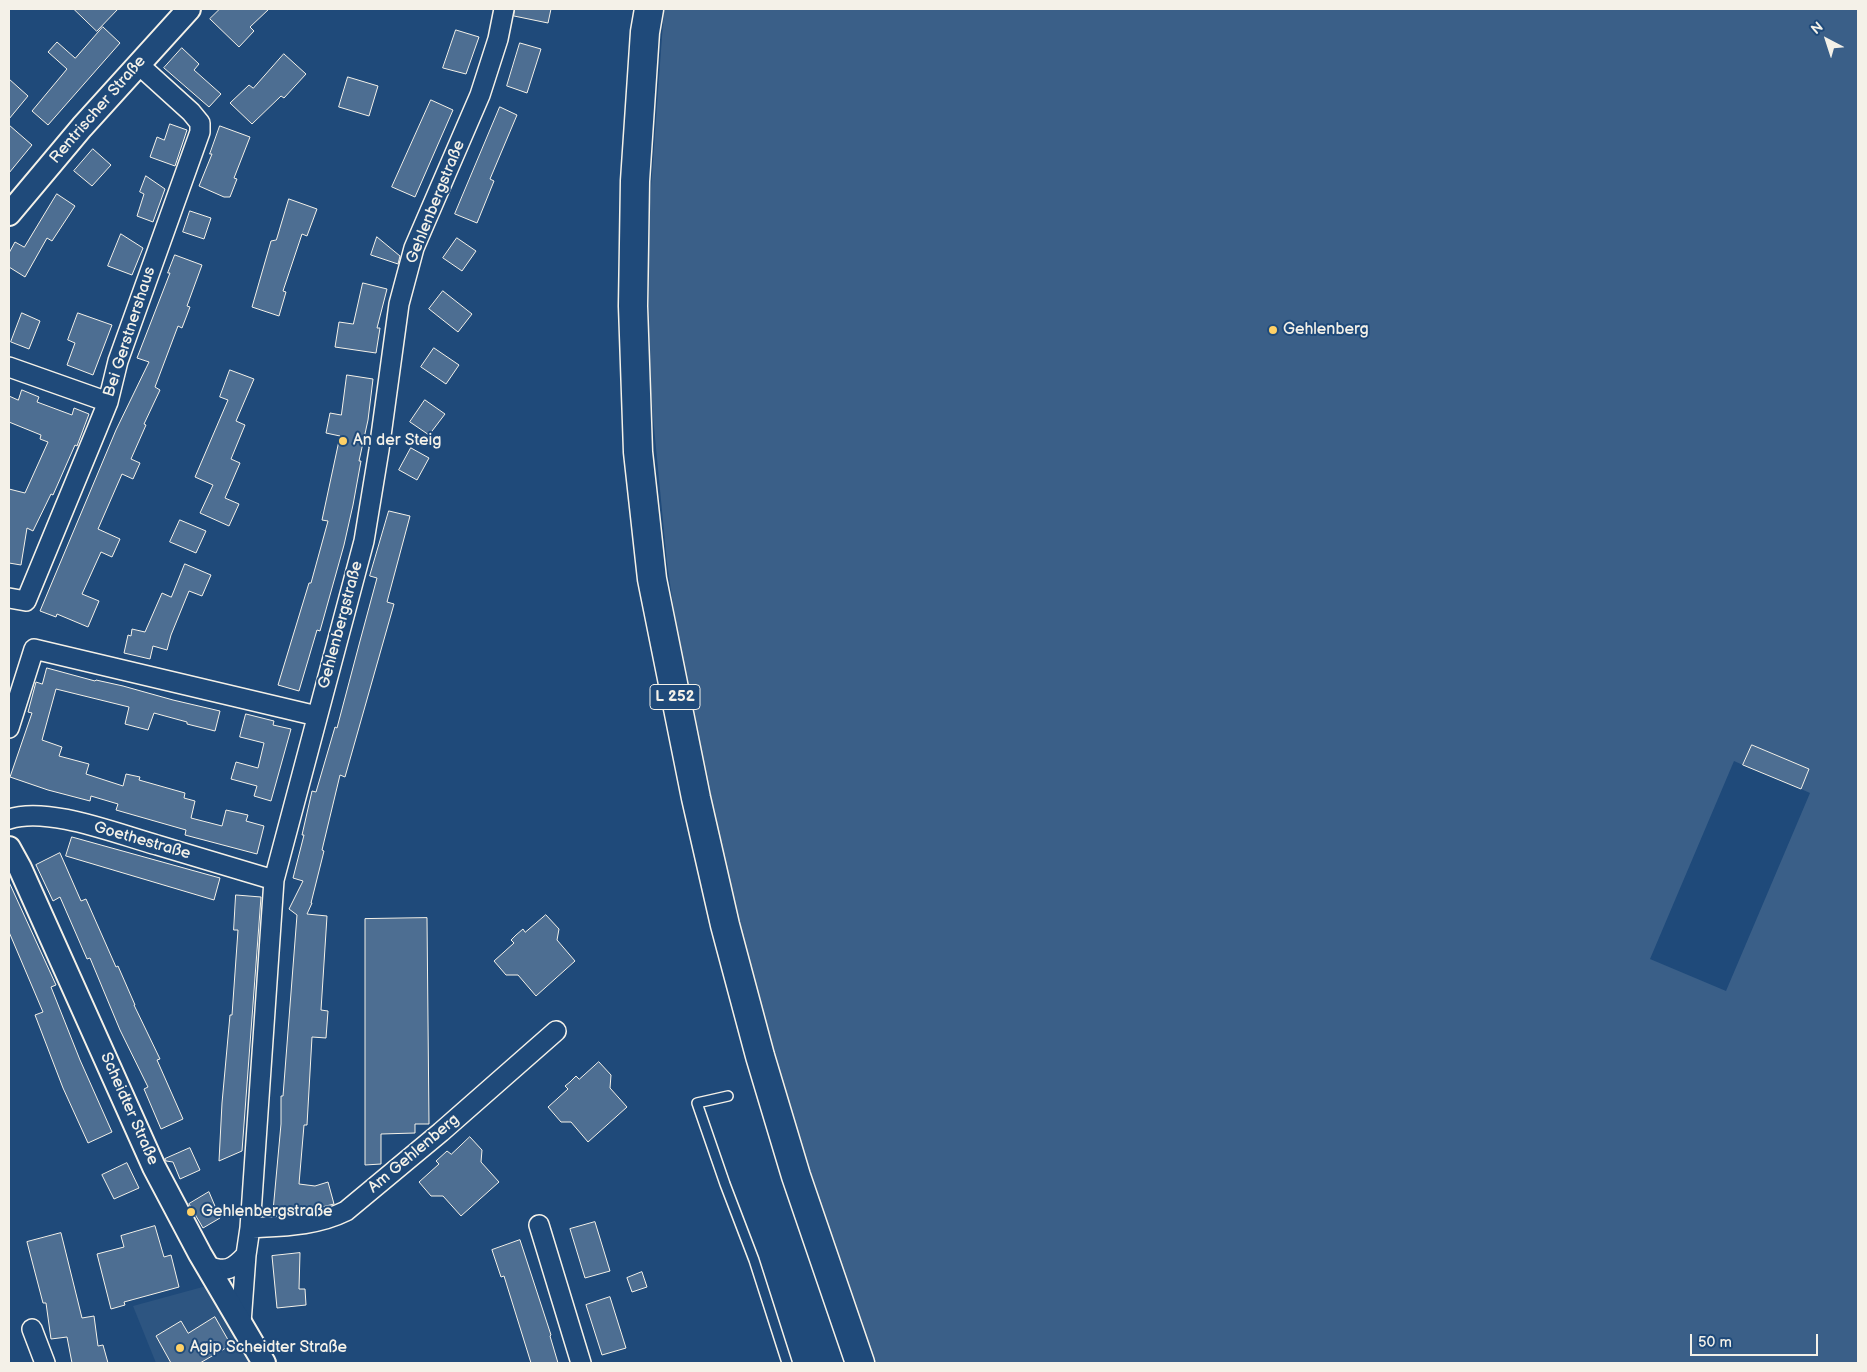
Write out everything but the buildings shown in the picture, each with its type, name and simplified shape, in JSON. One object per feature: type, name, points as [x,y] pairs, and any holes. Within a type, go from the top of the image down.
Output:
[{"type":"highway","name":"L 252","points":[[649,9],[645,32],[635,182],[633,306],[638,452],[652,579],[696,798],[725,925],[760,1056],[796,1176],[860,1363]]},
{"type":"street","name":"Rentrischer Straße","points":[[9,214],[138,64],[189,9]]},
{"type":"street","name":"Gehlenbergstraße","points":[[241,1323],[250,1228],[274,880],[364,541],[379,450],[399,304],[414,248],[480,95],[498,39],[504,9]]},
{"type":"street","name":"Bei Gerstnershaus","points":[[9,598],[26,601],[108,402],[118,361],[200,132],[200,123],[191,112],[138,64]]},
{"type":"street","points":[[9,367],[108,402]]},
{"type":"street","points":[[9,728],[34,649],[317,716]]},
{"type":"street","name":"Goethestraße","points":[[9,819],[24,816],[40,816],[78,822],[274,880]]},
{"type":"street","name":"Scheidter Straße","points":[[9,848],[20,868],[154,1167],[264,1363]]},
{"type":"street","name":"Am Gehlenberg","points":[[250,1228],[315,1223],[331,1219],[346,1211],[441,1132],[556,1030]]},
{"type":"street","points":[[539,1226],[581,1363]]},
{"type":"street","points":[[208,1266],[219,1270],[230,1269],[246,1255]]},
{"type":"street","points":[[32,1329],[45,1363]]},
{"type":"lane","points":[[728,1096],[697,1103],[754,1260],[787,1363]]},
{"type":"shaded area","points":[[664,9],[1858,9],[1858,1363],[872,1363],[783,1094],[711,813],[684,678],[667,563],[650,385],[648,229]],"holes":[[[1752,745],[1809,769],[1801,789],[1810,793],[1726,991],[1650,959],[1734,761],[1743,765]]]},
{"type":"shaded area","name":"Agip Scheidter Straße","points":[[210,1285],[255,1363],[156,1363],[133,1306]]},
{"type":"place","name":"Gehlenberg","points":[[1273,330]]},
{"type":"place","name":"An der Steig","points":[[343,441]]},
{"type":"place","name":"Gehlenbergstraße","points":[[191,1212]]},
{"type":"place","name":"Agip Scheidter Straße","points":[[180,1348]]}]
